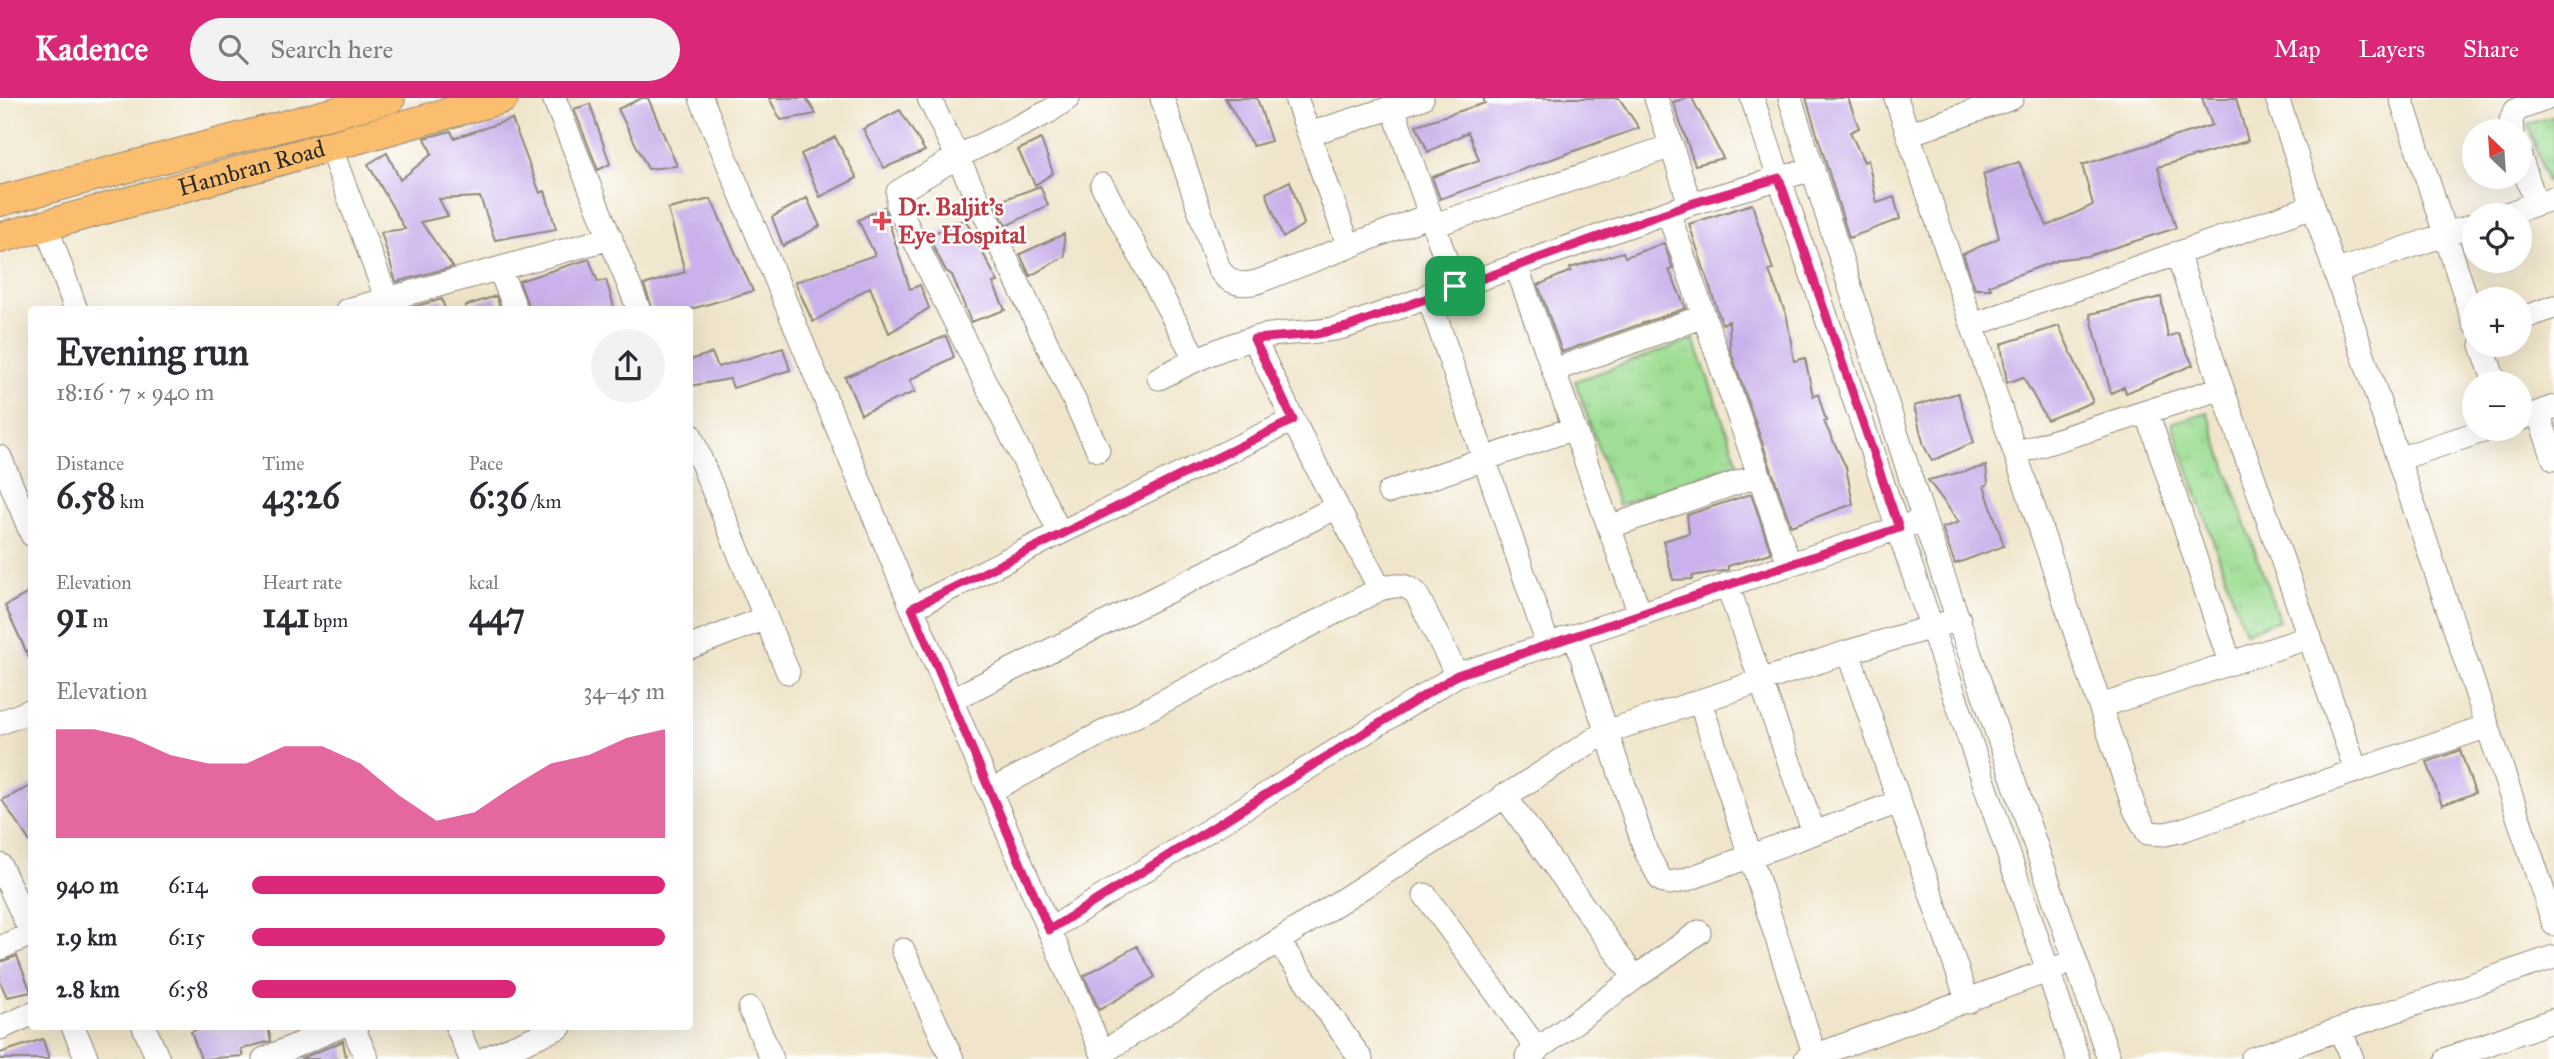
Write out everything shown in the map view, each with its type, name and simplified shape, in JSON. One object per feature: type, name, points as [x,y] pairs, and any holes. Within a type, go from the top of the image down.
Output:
[{"type":"main road","name":"Hambran Road","points":[[0,201],[390,98]]},
{"type":"main road","name":"Hambran Road","points":[[0,238],[329,144],[503,98]]},
{"type":"street","points":[[554,98],[637,306]]},
{"type":"street","points":[[701,98],[912,608],[1049,930],[1097,1056],[1504,794],[1606,732],[1848,652],[1959,619]]},
{"type":"street","points":[[929,98],[1098,450]]},
{"type":"street","points":[[1060,533],[896,200],[904,186],[1048,112],[1068,98]]},
{"type":"street","points":[[1162,98],[1225,278],[1236,284],[1257,282],[1349,247],[1672,146]]},
{"type":"street","points":[[1296,98],[1349,247]]},
{"type":"street","points":[[1309,134],[1422,98]]},
{"type":"street","points":[[1656,98],[1690,204]]},
{"type":"street","points":[[1752,98],[2078,1059]]},
{"type":"street","points":[[1790,98],[1924,520],[2109,1059]]},
{"type":"street","points":[[1896,98],[2136,810],[2148,833],[2165,835],[2179,831],[2488,726]]},
{"type":"street","points":[[1909,134],[2012,98]]},
{"type":"street","points":[[2277,98],[2554,924]]},
{"type":"street","points":[[2401,98],[2462,287]]},
{"type":"street","points":[[2512,119],[2516,110],[2548,98]]},
{"type":"street","points":[[1394,108],[1455,286]]},
{"type":"street","points":[[329,144],[389,305],[611,238]]},
{"type":"street","points":[[1159,378],[1196,360],[1254,339],[1328,332],[1690,204],[1812,169]]},
{"type":"street","points":[[2532,178],[2545,201]]},
{"type":"street","points":[[1102,185],[1196,360]]},
{"type":"street","points":[[1973,325],[2313,205]]},
{"type":"street","points":[[1668,212],[1789,564]]},
{"type":"street","points":[[46,225],[75,306]]},
{"type":"street","points":[[2335,272],[2462,229]]},
{"type":"street","points":[[2177,253],[2356,770]]},
{"type":"street","points":[[1516,265],[1640,614]]},
{"type":"street","points":[[500,270],[514,306]]},
{"type":"street","points":[[1428,295],[1548,645]]},
{"type":"street","points":[[2532,315],[2554,307]]},
{"type":"street","points":[[1554,370],[1704,316]]},
{"type":"street","points":[[1254,339],[1380,589]]},
{"type":"street","points":[[2016,453],[2222,388]]},
{"type":"street","points":[[2147,412],[2230,663]]},
{"type":"street","points":[[2537,413],[2554,459]]},
{"type":"street","points":[[912,608],[1293,420]]},
{"type":"street","points":[[1390,492],[1574,428]]},
{"type":"street","points":[[2398,459],[2462,438]]},
{"type":"street","points":[[693,441],[788,672]]},
{"type":"street","points":[[0,457],[28,525]]},
{"type":"street","points":[[1609,527],[1759,475]]},
{"type":"street","points":[[951,700],[1337,508]]},
{"type":"street","points":[[1049,930],[1457,675],[1924,520]]},
{"type":"street","points":[[1727,584],[1814,833]]},
{"type":"street","points":[[990,791],[1380,589],[1402,585],[1416,593],[1457,675]]},
{"type":"street","points":[[693,646],[766,618]]},
{"type":"street","points":[[1574,636],[1646,852],[1661,880],[1669,883],[1685,880],[1899,802]]},
{"type":"street","points":[[2101,706],[2310,637]]},
{"type":"street","points":[[1848,652],[1968,1002]]},
{"type":"street","points":[[1700,701],[1753,856],[1812,1058],[2074,961]]},
{"type":"street","points":[[0,723],[28,712]]},
{"type":"street","points":[[1504,794],[1635,978]]},
{"type":"street","points":[[0,865],[28,922]]},
{"type":"street","points":[[1425,895],[1531,1054],[1699,932]]},
{"type":"street","points":[[0,948],[28,925]]},
{"type":"street","points":[[1278,941],[1361,1059]]},
{"type":"street","points":[[903,950],[952,1059]]},
{"type":"street","points":[[2252,1059],[2554,957]]},
{"type":"street","points":[[750,1009],[772,1059]]},
{"type":"street","points":[[0,1028],[28,1016]]},
{"type":"street","points":[[2447,1059],[2554,1020]]},
{"type":"street","points":[[75,1030],[87,1059]]},
{"type":"street","points":[[145,1030],[158,1059]]},
{"type":"street","points":[[264,1059],[332,1030]]},
{"type":"street","points":[[354,1030],[367,1059]]},
{"type":"street","points":[[458,1030],[471,1059]]},
{"type":"street","points":[[484,1059],[553,1030]]},
{"type":"street","points":[[2340,1030],[2352,1059]]},
{"type":"green space","points":[[2554,116],[2554,180],[2547,182],[2532,136],[2532,123]]},
{"type":"green space","points":[[1694,339],[1738,463],[1618,505],[1575,381]]},
{"type":"green space","points":[[2207,412],[2279,620],[2245,632],[2172,423]]},
{"type":"building","points":[[648,98],[677,166],[648,169],[618,109]]},
{"type":"building","points":[[769,98],[806,98],[816,114],[781,120]]},
{"type":"building","points":[[1225,98],[1257,98],[1271,141],[1253,146]]},
{"type":"building","points":[[1483,98],[1619,98],[1639,128],[1440,199],[1432,177],[1479,160],[1468,132],[1428,152],[1416,125],[1485,103]]},
{"type":"building","points":[[1692,98],[1723,158],[1695,165],[1673,102]]},
{"type":"building","points":[[1806,98],[1848,98],[1859,128],[1850,132],[1864,162],[1868,160],[1877,203],[1894,197],[1900,219],[1849,238]]},
{"type":"building","points":[[2202,98],[2236,98],[2248,141],[2158,167],[2176,228],[2088,256],[2061,259],[1989,285],[1991,289],[1975,289],[1963,254],[1999,238],[1983,174],[2019,162],[2047,226],[2093,205],[2082,165],[2212,125]]},
{"type":"building","points":[[590,104],[610,164],[598,170],[574,109]]},
{"type":"building","points":[[900,110],[925,151],[884,168],[863,129]]},
{"type":"building","points":[[512,119],[540,193],[545,191],[556,229],[495,240],[480,197],[439,199],[448,216],[421,222],[453,267],[396,282],[381,232],[405,229],[368,164],[387,153],[400,180],[432,154],[425,138],[451,131],[454,138]]},
{"type":"building","points":[[835,137],[857,178],[820,197],[801,154]]},
{"type":"building","points":[[1041,139],[1053,173],[1035,185],[1018,150]]},
{"type":"building","points":[[1290,181],[1304,224],[1283,238],[1266,193]]},
{"type":"building","points":[[1040,186],[1048,205],[1006,226],[995,203]]},
{"type":"building","points":[[807,198],[820,226],[783,246],[772,217]]},
{"type":"building","points":[[711,199],[753,291],[693,309],[693,306],[652,306],[644,285],[685,272],[668,209]]},
{"type":"building","points":[[1752,204],[1773,270],[1769,271],[1787,317],[1794,361],[1805,358],[1813,396],[1818,394],[1826,421],[1824,422],[1846,467],[1853,504],[1791,526],[1730,349],[1729,321],[1722,324],[1689,224]]},
{"type":"building","points":[[884,207],[910,289],[920,285],[929,308],[889,333],[870,287],[813,322],[795,282],[875,255],[858,220]]},
{"type":"building","points":[[965,219],[998,282],[993,283],[1005,310],[971,322],[952,275],[946,271],[928,236]]},
{"type":"building","points":[[1064,234],[1065,256],[1030,276],[1020,254]]},
{"type":"building","points":[[1664,243],[1673,269],[1669,270],[1686,308],[1562,352],[1538,285],[1571,271],[1570,268],[1623,252],[1625,257]]},
{"type":"building","points":[[589,259],[598,282],[606,280],[614,306],[528,306],[519,281]]},
{"type":"building","points":[[496,296],[500,306],[465,306]]},
{"type":"building","points":[[2161,297],[2168,337],[2178,333],[2193,365],[2126,393],[2124,387],[2111,393],[2090,314]]},
{"type":"building","points":[[442,299],[444,306],[416,306]]},
{"type":"building","points":[[2059,326],[2093,402],[2047,420],[2023,377],[2007,383],[2001,344]]},
{"type":"building","points":[[946,336],[954,357],[910,380],[915,392],[861,414],[845,377]]},
{"type":"building","points":[[783,348],[790,370],[733,388],[730,379],[693,385],[693,359],[712,353],[718,367]]},
{"type":"building","points":[[1958,393],[1974,442],[1932,461],[1924,446],[1914,406]]},
{"type":"building","points":[[1986,466],[1988,484],[1984,486],[2004,546],[1955,564],[1942,528],[1959,522],[1928,480]]},
{"type":"building","points":[[1751,494],[1771,553],[1728,566],[1728,570],[1692,576],[1693,579],[1673,580],[1663,541],[1689,533],[1687,515]]},
{"type":"building","points":[[28,593],[28,655],[5,606]]},
{"type":"building","points":[[2460,750],[2475,793],[2442,805],[2427,762]]},
{"type":"building","points":[[28,787],[28,839],[2,800]]},
{"type":"building","points":[[1137,946],[1155,977],[1099,1010],[1084,976]]},
{"type":"building","points":[[17,956],[28,984],[28,993],[7,997],[0,982],[0,962]]},
{"type":"building","points":[[269,1030],[271,1041],[241,1049],[243,1056],[201,1059],[191,1032]]},
{"type":"building","points":[[43,1039],[49,1059],[0,1059],[0,1053]]},
{"type":"building","points":[[343,1041],[346,1059],[300,1059]]},
{"type":"place","name":"Dr. Baljit's Eye Hospital","points":[[882,221]]},
{"type":"route","points":[[1779,178],[1899,528],[1457,675],[1049,930],[912,608],[1293,420],[1254,339],[1272,335],[1316,334],[1347,327],[1455,286],[1690,204],[1779,178]]}]
